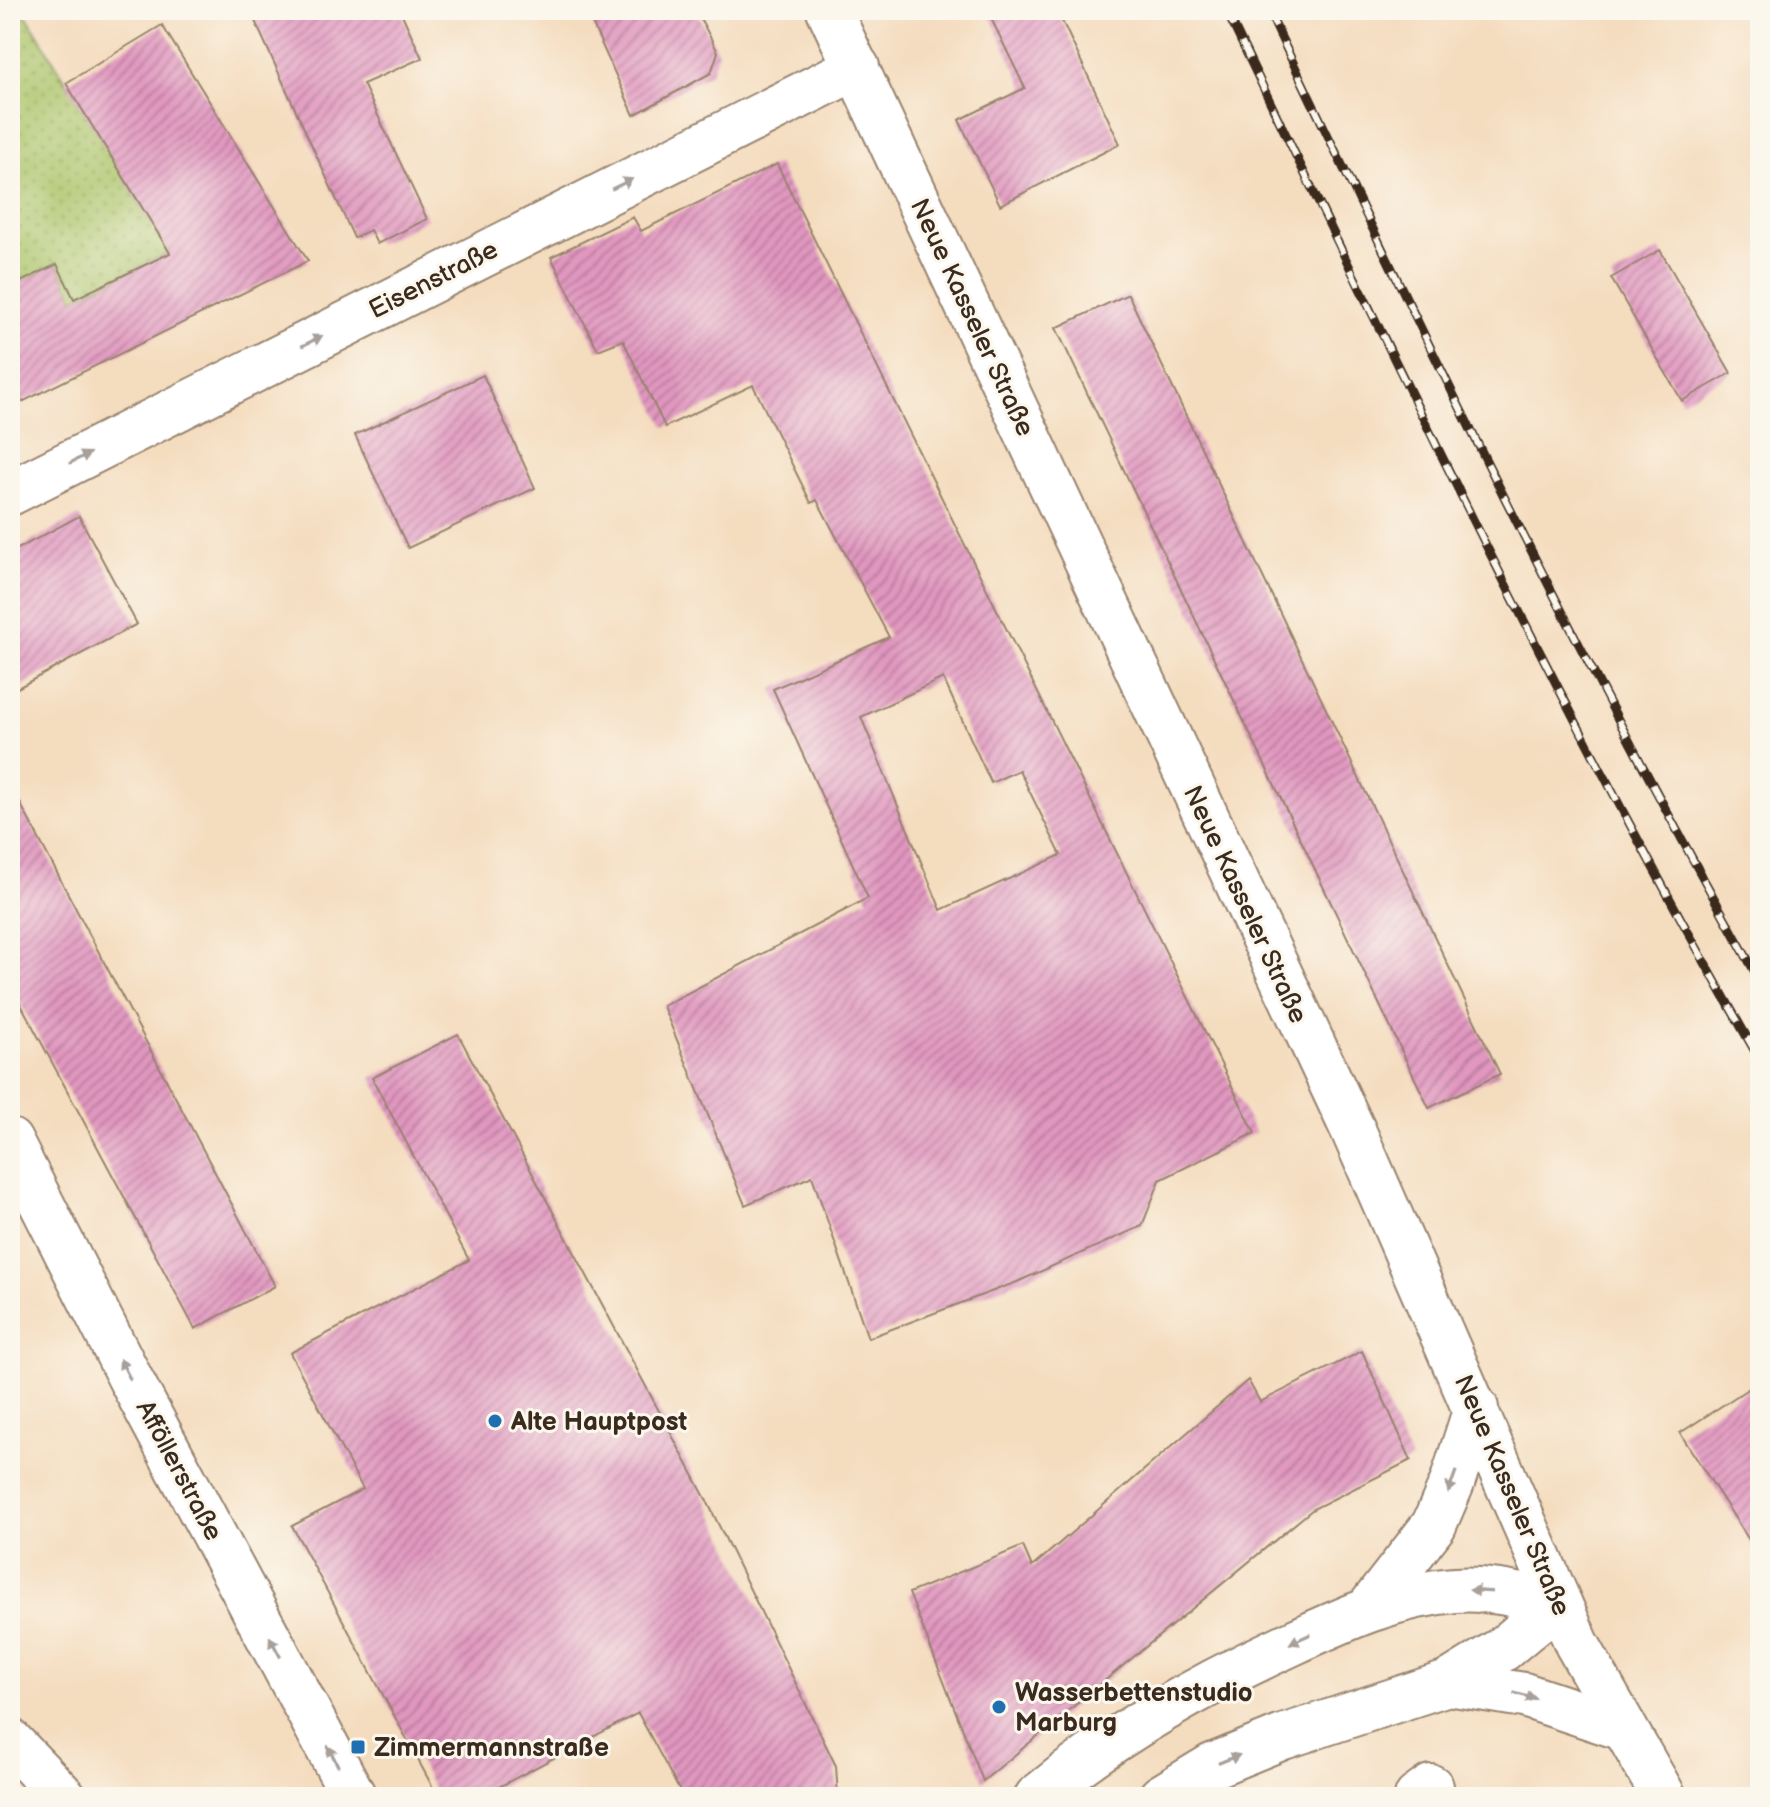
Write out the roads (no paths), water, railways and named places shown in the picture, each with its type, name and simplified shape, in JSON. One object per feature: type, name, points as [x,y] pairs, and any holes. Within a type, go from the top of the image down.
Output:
[{"type":"main road","name":"Neue Kasseler Straße","points":[[829,10],[1353,1130],[1558,1603],[1623,1728],[1664,1797]]},
{"type":"main road","name":"Eisenstraße","points":[[10,493],[857,67]]},
{"type":"main road","name":"Afföllerstraße","points":[[10,1141],[131,1380],[354,1797]]},
{"type":"main road","points":[[1371,1606],[1434,1525],[1452,1483],[1476,1408]]},
{"type":"main road","points":[[1037,1797],[1115,1739],[1189,1694],[1371,1606],[1456,1590],[1505,1593],[1558,1603]]},
{"type":"main road","points":[[1161,1797],[1212,1766],[1283,1737],[1448,1683],[1503,1649],[1558,1603]]},
{"type":"main road","points":[[1448,1683],[1524,1695],[1623,1728]]},
{"type":"main road","points":[[10,1741],[64,1797]]},
{"type":"railway","points":[[1226,10],[1483,540],[1618,802],[1760,1060]]},
{"type":"railway","points":[[1268,10],[1445,378],[1567,621],[1760,981]]},
{"type":"place","name":"Alte Hauptpost","points":[[495,1421]]},
{"type":"place","name":"Wasserbettenstudio Marburg","points":[[999,1707]]},
{"type":"place","name":"Zimmermannstraße","points":[[358,1747]]}]
